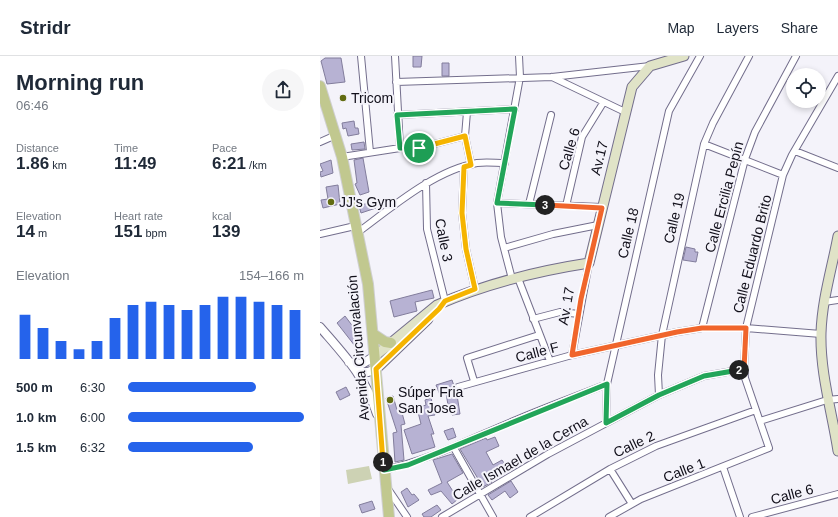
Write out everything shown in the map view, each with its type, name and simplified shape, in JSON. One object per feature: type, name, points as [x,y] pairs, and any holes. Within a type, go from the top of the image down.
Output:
[{"type":"main road","points":[[650,66],[684,56]]},
{"type":"main road","name":"Av.17","points":[[589,263],[632,87],[650,66]]},
{"type":"main road","name":"Avenida Circunvalación","points":[[320,86],[342,157],[368,284],[374,334],[379,420],[389,517]]},
{"type":"main road","points":[[838,236],[835,264],[824,302],[821,334],[827,400],[836,432],[838,451]]},
{"type":"main road","points":[[375,356],[437,305],[445,301],[475,289],[589,263]]},
{"type":"main road","points":[[376,369],[439,309],[445,301]]},
{"type":"main road","points":[[374,334],[385,342],[391,343]]},
{"type":"street","points":[[361,56],[370,152]]},
{"type":"street","points":[[395,56],[397,115],[400,148]]},
{"type":"street","points":[[519,56],[520,77],[497,203],[504,248],[515,279],[550,361]]},
{"type":"street","name":"Calle 18","points":[[606,423],[607,384],[669,112],[700,56]]},
{"type":"street","name":"Calle 19","points":[[659,395],[658,375],[662,335],[704,144],[713,123],[749,56]]},
{"type":"street","name":"Calle Ercilia Pepín","points":[[702,328],[745,159],[755,132],[796,56]]},
{"type":"street","points":[[396,82],[552,77],[650,66]]},
{"type":"street","name":"Calle Eduardo Brito","points":[[769,448],[745,378],[746,328],[784,175],[795,151],[838,76]]},
{"type":"street","points":[[552,77],[603,103],[625,112]]},
{"type":"street","name":"Calle 6","points":[[566,206],[582,137],[603,103]]},
{"type":"street","points":[[397,115],[515,109]]},
{"type":"street","points":[[467,112],[465,136],[471,165]]},
{"type":"street","points":[[529,204],[551,115]]},
{"type":"street","points":[[320,142],[336,135]]},
{"type":"street","points":[[342,157],[400,148],[419,148],[465,136]]},
{"type":"street","points":[[704,144],[784,175]]},
{"type":"street","points":[[795,151],[838,168]]},
{"type":"street","points":[[320,234],[356,229],[426,183],[464,167],[478,163],[505,163]]},
{"type":"street","points":[[464,167],[462,213],[466,249],[475,289]]},
{"type":"street","name":"Calle 3","points":[[426,183],[426,229],[445,301]]},
{"type":"street","points":[[497,203],[602,208]]},
{"type":"street","points":[[504,248],[553,234],[598,225]]},
{"type":"street","name":"Av. 17","points":[[572,355],[578,314],[589,263]]},
{"type":"street","points":[[824,302],[838,300]]},
{"type":"street","points":[[533,319],[560,312],[578,314]]},
{"type":"street","points":[[320,327],[358,372],[373,400],[379,420]]},
{"type":"street","name":"Calle F","points":[[458,387],[572,355],[662,335],[702,328],[746,328],[821,334]]},
{"type":"street","points":[[474,382],[467,358],[539,335]]},
{"type":"street","points":[[349,362],[362,364],[375,356]]},
{"type":"street","points":[[358,372],[368,372],[376,369]]},
{"type":"street","name":"Calle Ismael de la Cerna","points":[[442,517],[479,494],[659,395],[704,376],[744,369]]},
{"type":"street","points":[[384,470],[408,465],[454,448],[516,420],[607,384]]},
{"type":"street","points":[[760,421],[827,400],[838,399]]},
{"type":"street","name":"Calle 2","points":[[530,517],[610,469],[656,446],[756,410]]},
{"type":"street","points":[[454,448],[493,517]]},
{"type":"street","name":"Calle 1","points":[[609,517],[632,504],[769,448]]},
{"type":"street","points":[[723,467],[740,517]]},
{"type":"street","points":[[610,469],[632,504]]},
{"type":"street","points":[[385,484],[407,517]]},
{"type":"street","name":"Calle 6","points":[[752,517],[838,494]]},
{"type":"green space","points":[[369,466],[372,479],[348,484],[346,470]]},
{"type":"building","points":[[413,56],[422,56],[421,67],[413,67]]},
{"type":"building","points":[[325,58],[341,58],[345,82],[327,84],[321,61]]},
{"type":"building","points":[[442,63],[449,63],[449,76],[442,76]]},
{"type":"building","points":[[354,121],[355,128],[358,128],[359,134],[348,136],[346,128],[343,129],[342,123]]},
{"type":"building","points":[[364,142],[365,149],[352,150],[351,144]]},
{"type":"building","points":[[363,158],[369,192],[360,195],[355,184],[357,183],[354,160]]},
{"type":"building","points":[[331,160],[333,173],[321,177],[320,172],[323,171],[320,164]]},
{"type":"building","points":[[338,185],[340,204],[323,208],[321,200],[328,199],[326,187]]},
{"type":"building","points":[[374,201],[376,208],[361,213],[359,206]]},
{"type":"building","points":[[686,247],[695,249],[695,252],[698,252],[696,262],[683,260]]},
{"type":"building","points":[[432,290],[434,298],[415,302],[417,311],[394,317],[390,301]]},
{"type":"building","points":[[345,316],[363,340],[355,346],[337,323]]},
{"type":"building","points":[[452,380],[457,395],[460,414],[452,415],[450,404],[448,405],[446,393],[440,395],[436,385]]},
{"type":"building","points":[[346,387],[350,395],[340,400],[336,392]]},
{"type":"building","points":[[393,396],[397,410],[401,409],[405,424],[401,425],[404,460],[395,462],[393,433],[397,432],[386,398]]},
{"type":"building","points":[[431,398],[435,415],[428,416],[434,434],[431,434],[435,447],[412,454],[404,430],[421,424],[417,408],[426,405],[425,400]]},
{"type":"building","points":[[453,428],[456,437],[448,440],[444,431]]},
{"type":"building","points":[[495,437],[499,446],[486,452],[493,465],[502,460],[508,469],[495,476],[491,481],[492,482],[483,487],[460,449],[486,438],[487,440]]},
{"type":"building","points":[[452,454],[463,473],[447,482],[458,499],[452,504],[441,491],[431,495],[428,490],[442,483],[433,460]]},
{"type":"building","points":[[511,481],[518,492],[510,498],[505,491],[492,500],[488,495]]},
{"type":"building","points":[[407,488],[412,495],[414,494],[419,500],[408,507],[401,492]]},
{"type":"building","points":[[372,501],[375,509],[362,513],[359,505]]},
{"type":"building","points":[[437,505],[441,510],[431,517],[424,517],[422,514]]},
{"type":"place","name":"Tricom","points":[[343,98]]},
{"type":"place","name":"JJ's Gym","points":[[331,202]]},
{"type":"place","name":"Súper Fria San Jose","points":[[390,400]]},
{"type":"route","points":[[515,109],[497,203],[602,208],[581,299],[572,355],[662,335],[702,328],[746,328],[744,369],[704,376],[659,395],[606,423],[607,384],[516,420],[454,448],[408,465],[384,470],[376,369],[392,352],[439,309],[445,301],[475,289],[466,249],[462,213],[464,167],[471,165],[465,136],[419,148],[400,148],[397,115],[515,109]]}]
